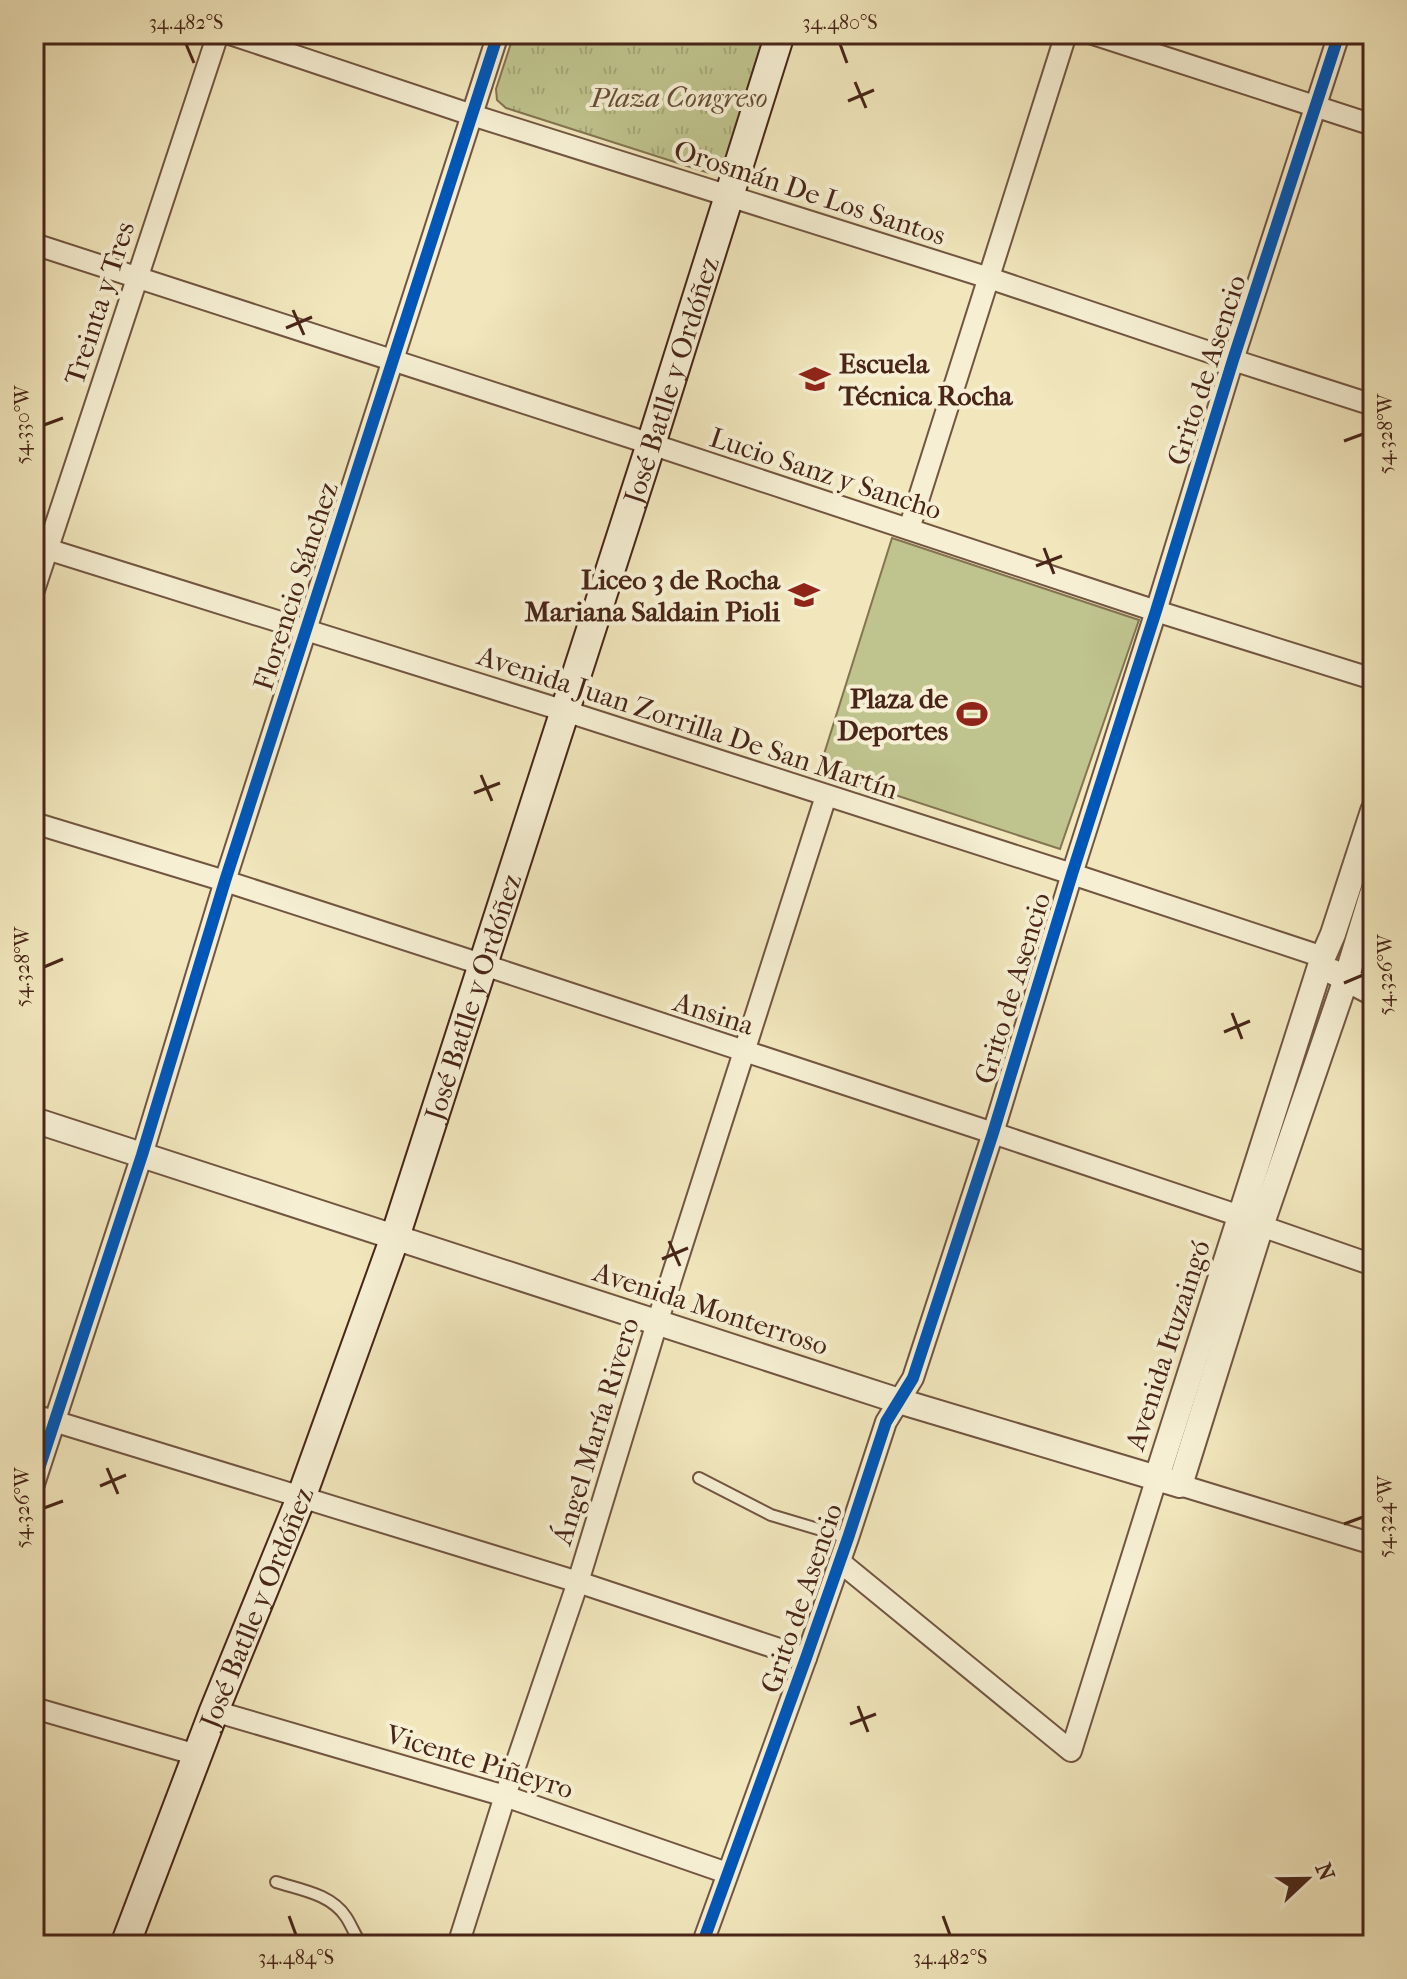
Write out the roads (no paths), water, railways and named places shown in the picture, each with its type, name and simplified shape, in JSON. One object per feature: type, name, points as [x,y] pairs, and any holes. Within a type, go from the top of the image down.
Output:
[{"type":"main road","name":"José Batlle y Ordóñez","points":[[125,1945],[214,1711],[301,1498],[395,1237],[780,34]]},
{"type":"street","name":"Treinta y Tres","points":[[34,590],[40,547],[137,278],[218,34]]},
{"type":"street","name":"Orosmán De Los Santos","points":[[230,34],[1373,405]]},
{"type":"street","name":"Florencio Sánchez","points":[[34,1484],[44,1418],[142,1155],[225,881],[498,34]]},
{"type":"street","points":[[909,529],[1066,34]]},
{"type":"street","points":[[1093,34],[1373,125]]},
{"type":"street","name":"Grito de Asencio","points":[[702,1945],[840,1562],[886,1422],[913,1378],[993,1133],[1233,360],[1339,34]]},
{"type":"street","name":"Lucio Sanz y Sancho","points":[[34,244],[1373,679]]},
{"type":"street","name":"Avenida Juan Zorrilla De San Martín","points":[[40,547],[565,711],[1323,957]]},
{"type":"street","name":"Ángel María Rivero","points":[[458,1945],[578,1582],[657,1323],[826,796]]},
{"type":"street","name":"Avenida Ituzaingó","points":[[840,1562],[1071,1751],[1168,1481],[1250,1221],[1323,957],[1373,811]]},
{"type":"street","name":"Ansina","points":[[34,823],[225,881],[993,1133],[1373,1265]]},
{"type":"street","name":"Avenida Ituzaingó","points":[[1250,1221],[1346,979],[1373,891]]},
{"type":"street","points":[[1333,934],[1350,934],[1373,965]]},
{"type":"street","points":[[1323,957],[1332,972],[1373,993]]},
{"type":"street","name":"Avenida Monterroso","points":[[34,1120],[899,1401],[1373,1544]]},
{"type":"street","points":[[44,1418],[578,1582],[806,1658]]},
{"type":"street","points":[[34,1708],[197,1755]]},
{"type":"street","name":"Vicente Piñeyro","points":[[214,1711],[505,1796],[727,1873]]},
{"type":"lane","points":[[699,1478],[771,1515],[848,1538]]},
{"type":"lane","points":[[276,1882],[328,1899],[345,1915],[362,1945]]},
{"type":"place","name":"Escuela Técnica Rocha","points":[[815,379]]},
{"type":"place","name":"Liceo 3 de Rocha Mariana Saldain Pioli","points":[[804,595]]},
{"type":"place","name":"Plaza de Deportes","points":[[972,714]]},
{"type":"park label","name":"Plaza Congreso","points":[[679,97]]}]
